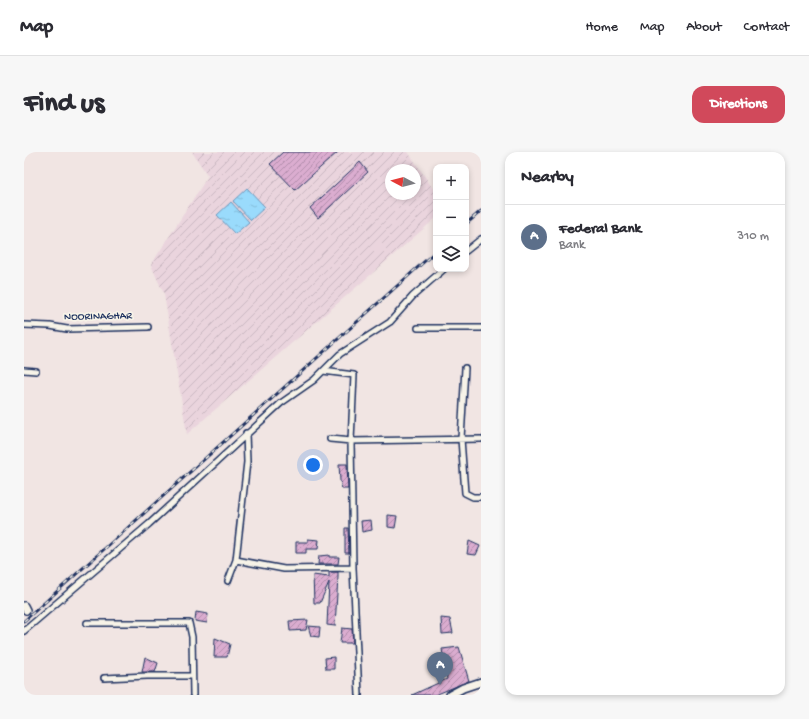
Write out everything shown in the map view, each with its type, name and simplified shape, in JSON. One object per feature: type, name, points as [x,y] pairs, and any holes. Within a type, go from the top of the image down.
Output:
[{"type":"main road","points":[[450,695],[463,688],[481,682]]},
{"type":"street","points":[[469,249],[481,239]]},
{"type":"street","points":[[24,631],[220,460],[246,433],[281,402],[314,380],[340,354],[390,322],[413,296],[441,272]]},
{"type":"street","name":"NOORINAGHAR","points":[[24,326],[50,326],[67,330],[148,327]]},
{"type":"street","points":[[418,328],[481,328]]},
{"type":"street","points":[[465,368],[461,439],[465,493],[473,497],[481,497]]},
{"type":"street","points":[[24,370],[36,371]]},
{"type":"street","points":[[323,371],[354,375],[351,442],[353,568],[359,695]]},
{"type":"street","points":[[228,581],[236,560],[247,462],[246,433]]},
{"type":"street","points":[[330,439],[351,442],[481,438]]},
{"type":"street","points":[[236,560],[284,569],[353,568]]},
{"type":"street","points":[[87,623],[189,623],[192,637],[193,695]]},
{"type":"street","points":[[104,678],[192,676]]},
{"type":"shaded area","points":[[192,152],[408,152],[416,164],[385,164],[385,200],[421,200],[421,171],[433,189],[433,221],[187,434],[164,294],[151,265],[208,176]]},
{"type":"water","points":[[247,188],[265,207],[251,220],[233,201]]},
{"type":"water","points":[[231,202],[249,222],[235,234],[217,215]]},
{"type":"building","points":[[283,152],[338,152],[295,190],[270,164]]},
{"type":"building","points":[[360,162],[368,172],[318,218],[310,208]]},
{"type":"building","points":[[339,464],[347,464],[348,489],[342,489]]},
{"type":"building","points":[[388,515],[397,516],[395,528],[388,527]]},
{"type":"building","points":[[371,520],[372,530],[362,532],[361,521]]},
{"type":"building","points":[[345,528],[348,528],[349,553],[345,553]]},
{"type":"building","points":[[308,539],[319,540],[318,549],[306,549],[306,553],[296,553],[296,542],[308,542]]},
{"type":"building","points":[[469,541],[480,546],[476,555],[467,554]]},
{"type":"building","points":[[329,555],[329,557],[339,557],[338,564],[318,564],[319,556]]},
{"type":"building","points":[[329,572],[338,572],[335,626],[327,625],[329,582],[320,603],[314,603],[313,575],[329,577]]},
{"type":"building","points":[[196,612],[208,614],[207,623],[195,621]]},
{"type":"building","points":[[441,618],[450,619],[453,633],[442,634]]},
{"type":"building","points":[[308,620],[306,630],[290,631],[289,621]]},
{"type":"building","points":[[308,626],[320,627],[319,637],[311,636]]},
{"type":"building","points":[[342,628],[352,629],[353,643],[340,643]]},
{"type":"building","points":[[215,638],[230,644],[227,657],[214,657]]},
{"type":"building","points":[[459,647],[469,681],[435,695],[412,695],[447,679],[442,649]]},
{"type":"building","points":[[145,657],[158,663],[155,672],[142,672]]},
{"type":"building","points":[[334,657],[334,669],[326,669],[325,658]]},
{"type":"railway","points":[[469,221],[481,211]]},
{"type":"railway","points":[[24,621],[433,254]]},
{"type":"place","name":"Federal Bank","points":[[440,685]]}]
